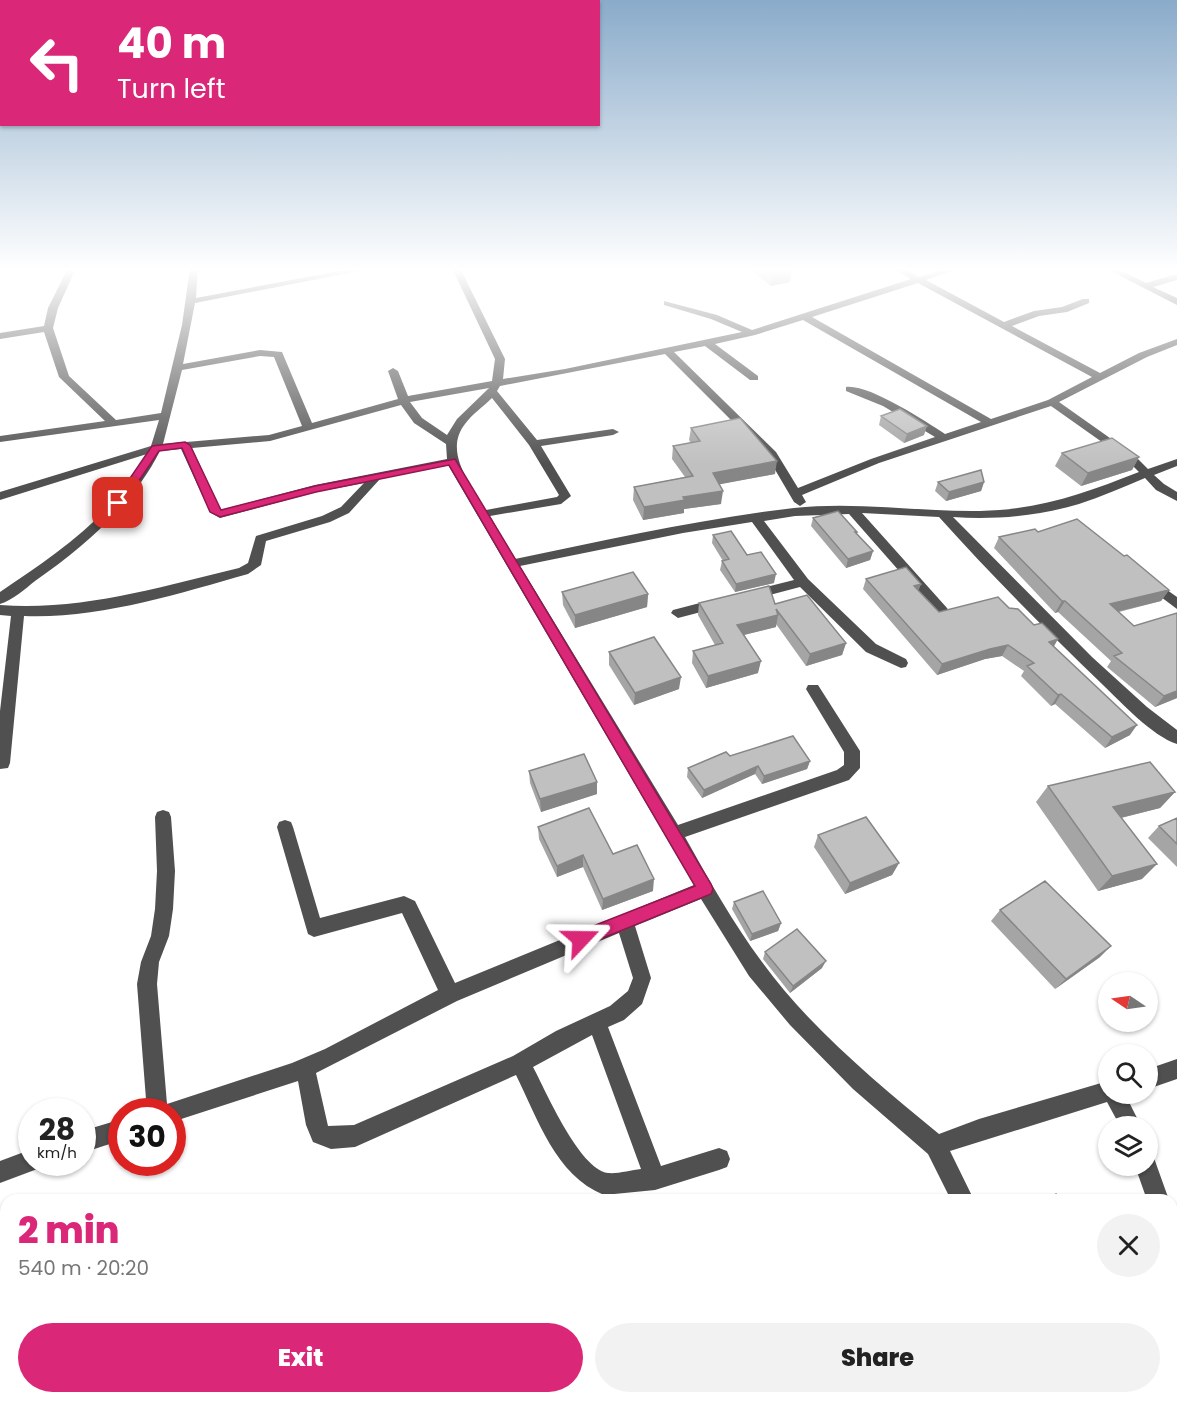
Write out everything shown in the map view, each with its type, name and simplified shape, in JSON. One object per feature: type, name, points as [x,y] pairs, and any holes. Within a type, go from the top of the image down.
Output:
[{"type":"street","points":[[0,336],[15,334]]},
{"type":"street","points":[[50,334],[64,376],[113,423]]},
{"type":"street","points":[[0,599],[54,561],[94,528],[133,484],[155,448],[178,368],[185,334]]},
{"type":"street","points":[[488,334],[500,359],[502,373],[495,387],[463,419],[449,441],[452,461],[705,889],[756,970],[797,1018],[860,1082],[936,1146],[960,1194]]},
{"type":"street","points":[[0,496],[155,448],[261,439],[309,428],[425,395],[495,387],[750,334]]},
{"type":"street","points":[[834,334],[989,422]]},
{"type":"street","points":[[1017,334],[1100,377]]},
{"type":"street","points":[[796,493],[875,461],[1053,402],[1143,355],[1177,342]]},
{"type":"street","points":[[708,343],[754,378]]},
{"type":"street","points":[[668,352],[728,413],[759,440],[771,454],[806,511]]},
{"type":"street","points":[[178,368],[260,353],[278,354],[309,428]]},
{"type":"street","points":[[393,371],[404,401],[416,421],[449,441]]},
{"type":"street","points":[[482,514],[561,500],[565,496],[534,444],[495,387]]},
{"type":"street","points":[[849,389],[876,397],[898,407],[944,438]]},
{"type":"street","points":[[1053,402],[1107,439],[1147,472],[1160,487],[1177,497]]},
{"type":"street","points":[[0,439],[165,416]]},
{"type":"street","points":[[534,444],[613,432]]},
{"type":"street","points":[[185,445],[218,514],[315,489],[452,461]]},
{"type":"street","points":[[511,564],[683,529],[776,514],[853,510],[1004,514],[1056,507],[1177,462]]},
{"type":"street","points":[[0,610],[18,612],[61,610],[114,602],[243,572],[254,566],[260,539],[327,519],[345,510],[376,477]]},
{"type":"street","points":[[853,510],[942,611]]},
{"type":"street","points":[[943,514],[986,562],[1080,654],[1137,708],[1177,738]]},
{"type":"street","points":[[756,519],[804,582],[871,648],[901,663]]},
{"type":"street","points":[[1148,580],[1177,604]]},
{"type":"street","points":[[678,614],[804,582]]},
{"type":"street","points":[[2,763],[18,612]]},
{"type":"street","points":[[674,834],[843,775],[852,768],[852,751],[813,689]]},
{"type":"street","points":[[156,1098],[147,984],[150,962],[160,936],[164,909],[166,871],[163,817]]},
{"type":"street","points":[[285,826],[314,928],[404,904],[410,907],[450,994]]},
{"type":"street","points":[[186,1107],[304,1068],[450,994],[705,889]]},
{"type":"street","points":[[304,1068],[317,1125],[321,1134],[331,1138],[355,1136],[520,1063],[563,1038],[617,1012],[635,997],[642,978],[624,921]]},
{"type":"street","points":[[597,1023],[655,1179]]},
{"type":"street","points":[[520,1063],[568,1155],[585,1172],[604,1184],[655,1179],[719,1159]]},
{"type":"street","points":[[1158,1075],[1177,1069]]},
{"type":"street","points":[[936,1146],[979,1130],[1098,1094]]},
{"type":"street","points":[[0,1172],[18,1165]]},
{"type":"street","points":[[1150,1176],[1156,1194]]},
{"type":"building","points":[[900,409],[927,426],[907,434],[881,416]]},
{"type":"building","points":[[740,418],[777,461],[713,473],[723,491],[683,497],[685,500],[644,507],[634,487],[693,476],[673,446],[700,441],[691,428]]},
{"type":"building","points":[[1112,438],[1139,457],[1088,473],[1062,453]]},
{"type":"building","points":[[981,470],[984,482],[949,492],[938,482]]},
{"type":"building","points":[[838,511],[873,551],[848,559],[813,518]]},
{"type":"building","points":[[1077,519],[1124,556],[1127,555],[1169,590],[1110,604],[1134,626],[1177,613],[1177,691],[1164,696],[1114,656],[1122,653],[1065,601],[1062,601],[999,537],[1035,529],[1038,532]]},
{"type":"building","points":[[731,531],[747,555],[761,552],[776,574],[736,584],[722,561],[729,559],[713,535]]},
{"type":"building","points":[[906,567],[921,584],[914,586],[939,612],[998,597],[1009,608],[1018,609],[1034,625],[1042,623],[1058,639],[1049,642],[1137,725],[1112,737],[1061,694],[1058,695],[1027,666],[1034,663],[1008,645],[942,664],[866,579]]},
{"type":"building","points":[[633,572],[648,594],[575,615],[562,592]]},
{"type":"building","points":[[769,586],[775,604],[807,595],[846,643],[810,654],[776,609],[778,615],[737,625],[761,661],[708,676],[693,651],[723,643],[699,603]]},
{"type":"building","points":[[654,637],[681,677],[635,693],[609,652]]},
{"type":"building","points":[[793,736],[810,761],[764,776],[758,766],[704,790],[688,768],[726,752],[730,756]]},
{"type":"building","points":[[584,754],[597,782],[540,799],[529,771]]},
{"type":"building","points":[[1150,762],[1175,792],[1113,807],[1157,864],[1112,876],[1048,786]]},
{"type":"building","points":[[589,808],[613,854],[637,845],[654,879],[603,899],[583,855],[557,866],[538,827]]},
{"type":"building","points":[[866,817],[899,863],[850,883],[818,835]]},
{"type":"building","points":[[1177,818],[1177,844],[1159,826]]},
{"type":"building","points":[[1045,881],[1111,946],[1066,979],[1000,910]]},
{"type":"building","points":[[763,891],[781,923],[752,934],[734,902]]},
{"type":"building","points":[[797,929],[826,961],[793,986],[765,952]]},
{"type":"route","points":[[118,503],[133,484],[155,448],[185,445],[218,514],[315,489],[452,461],[705,889],[581,939]]}]
